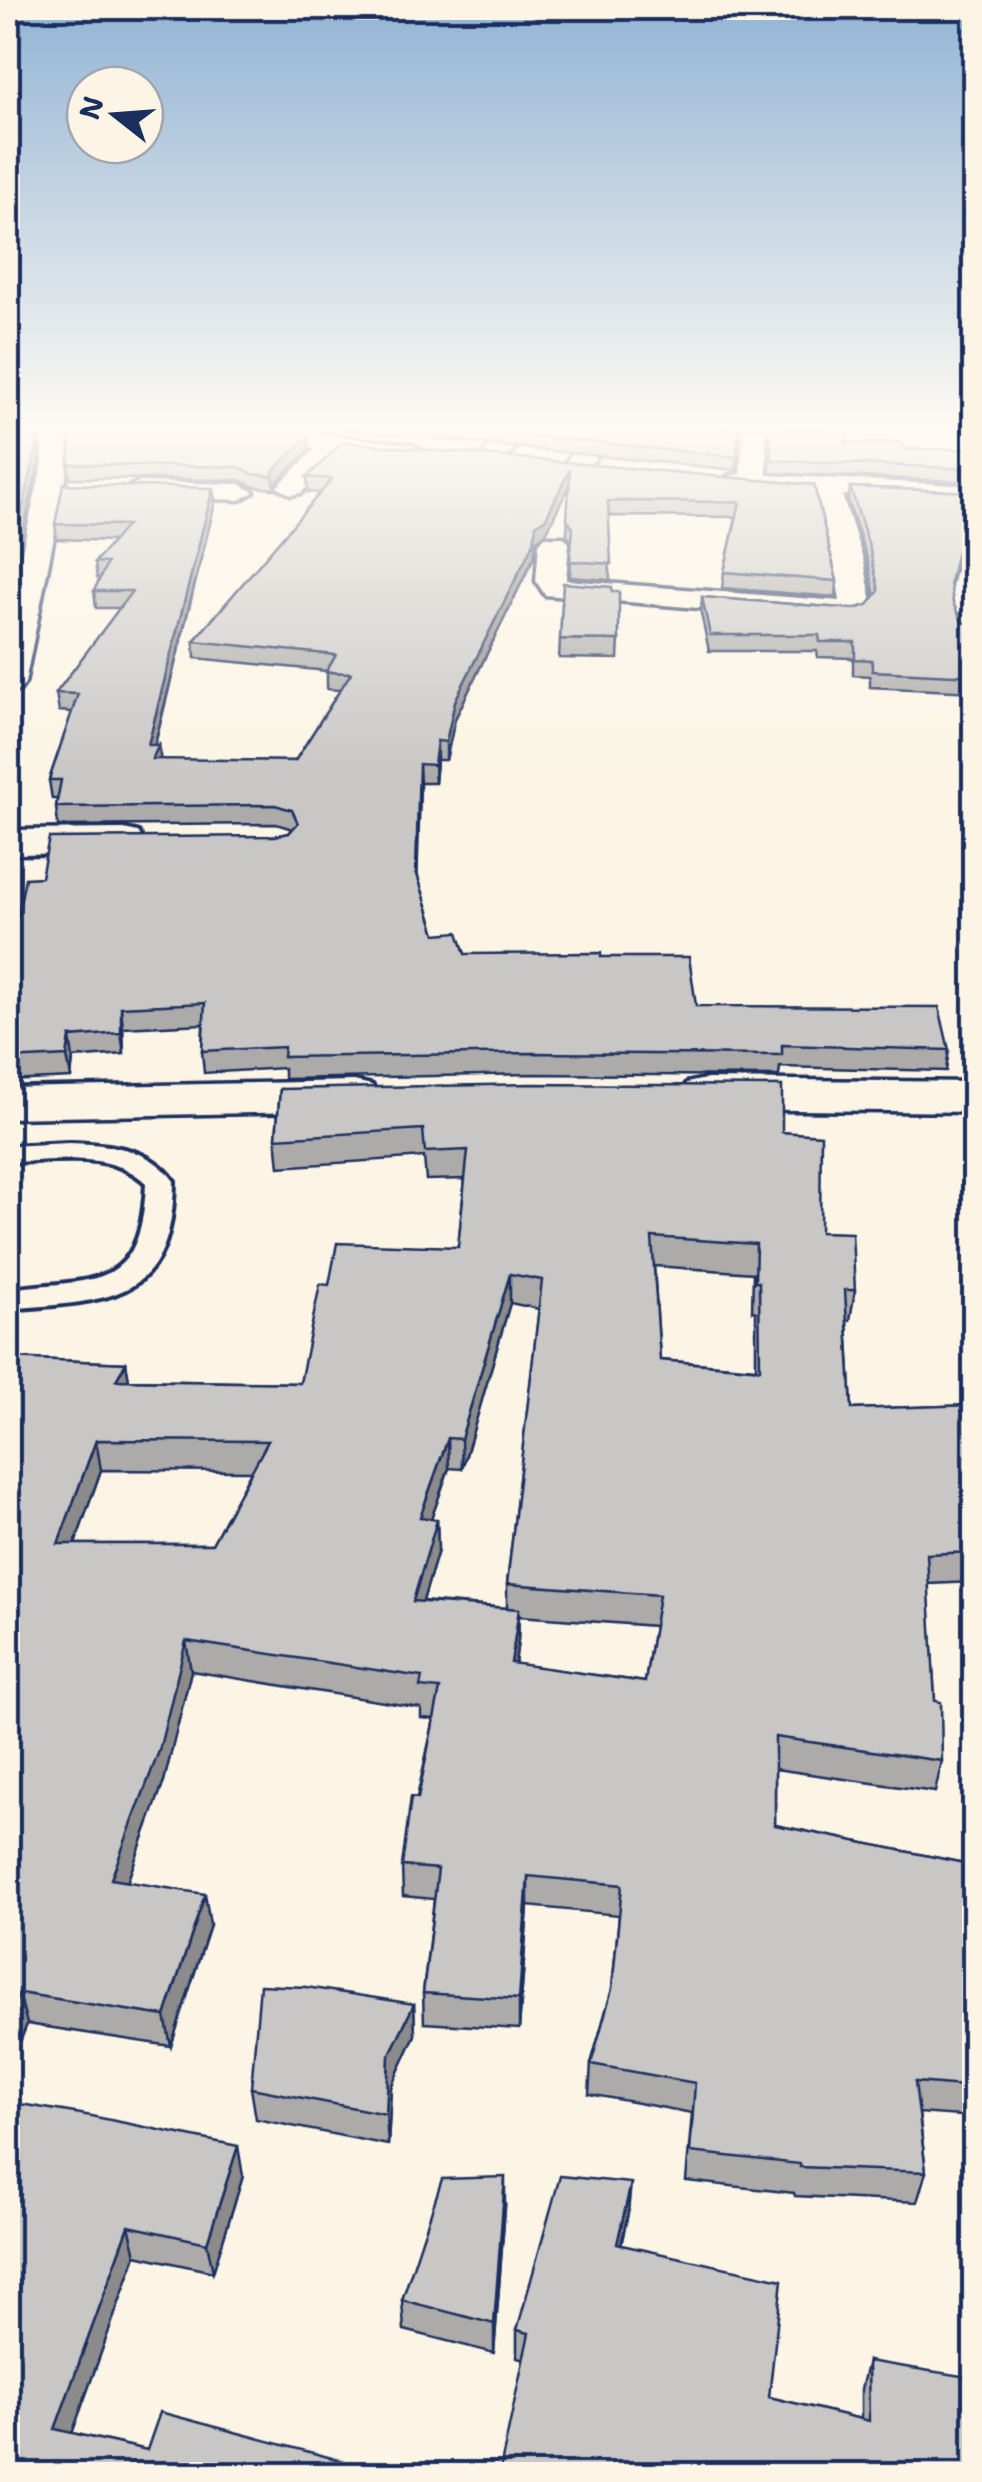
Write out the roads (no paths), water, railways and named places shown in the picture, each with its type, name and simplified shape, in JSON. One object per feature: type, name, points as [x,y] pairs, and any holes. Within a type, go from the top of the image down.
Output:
[{"type":"main road","points":[[8,683],[45,545]]},
{"type":"main road","points":[[554,545],[551,582],[556,588],[852,610],[857,607],[844,545]]},
{"type":"main road","points":[[974,564],[965,606],[974,629]]},
{"type":"main road","points":[[8,842],[162,841]]},
{"type":"main road","points":[[666,1094],[974,1097]]},
{"type":"main road","points":[[8,1103],[395,1095]]},
{"type":"lane","points":[[8,1154],[89,1153],[120,1157],[149,1166],[160,1182],[158,1224],[146,1258],[120,1280],[90,1288],[8,1298]]}]
